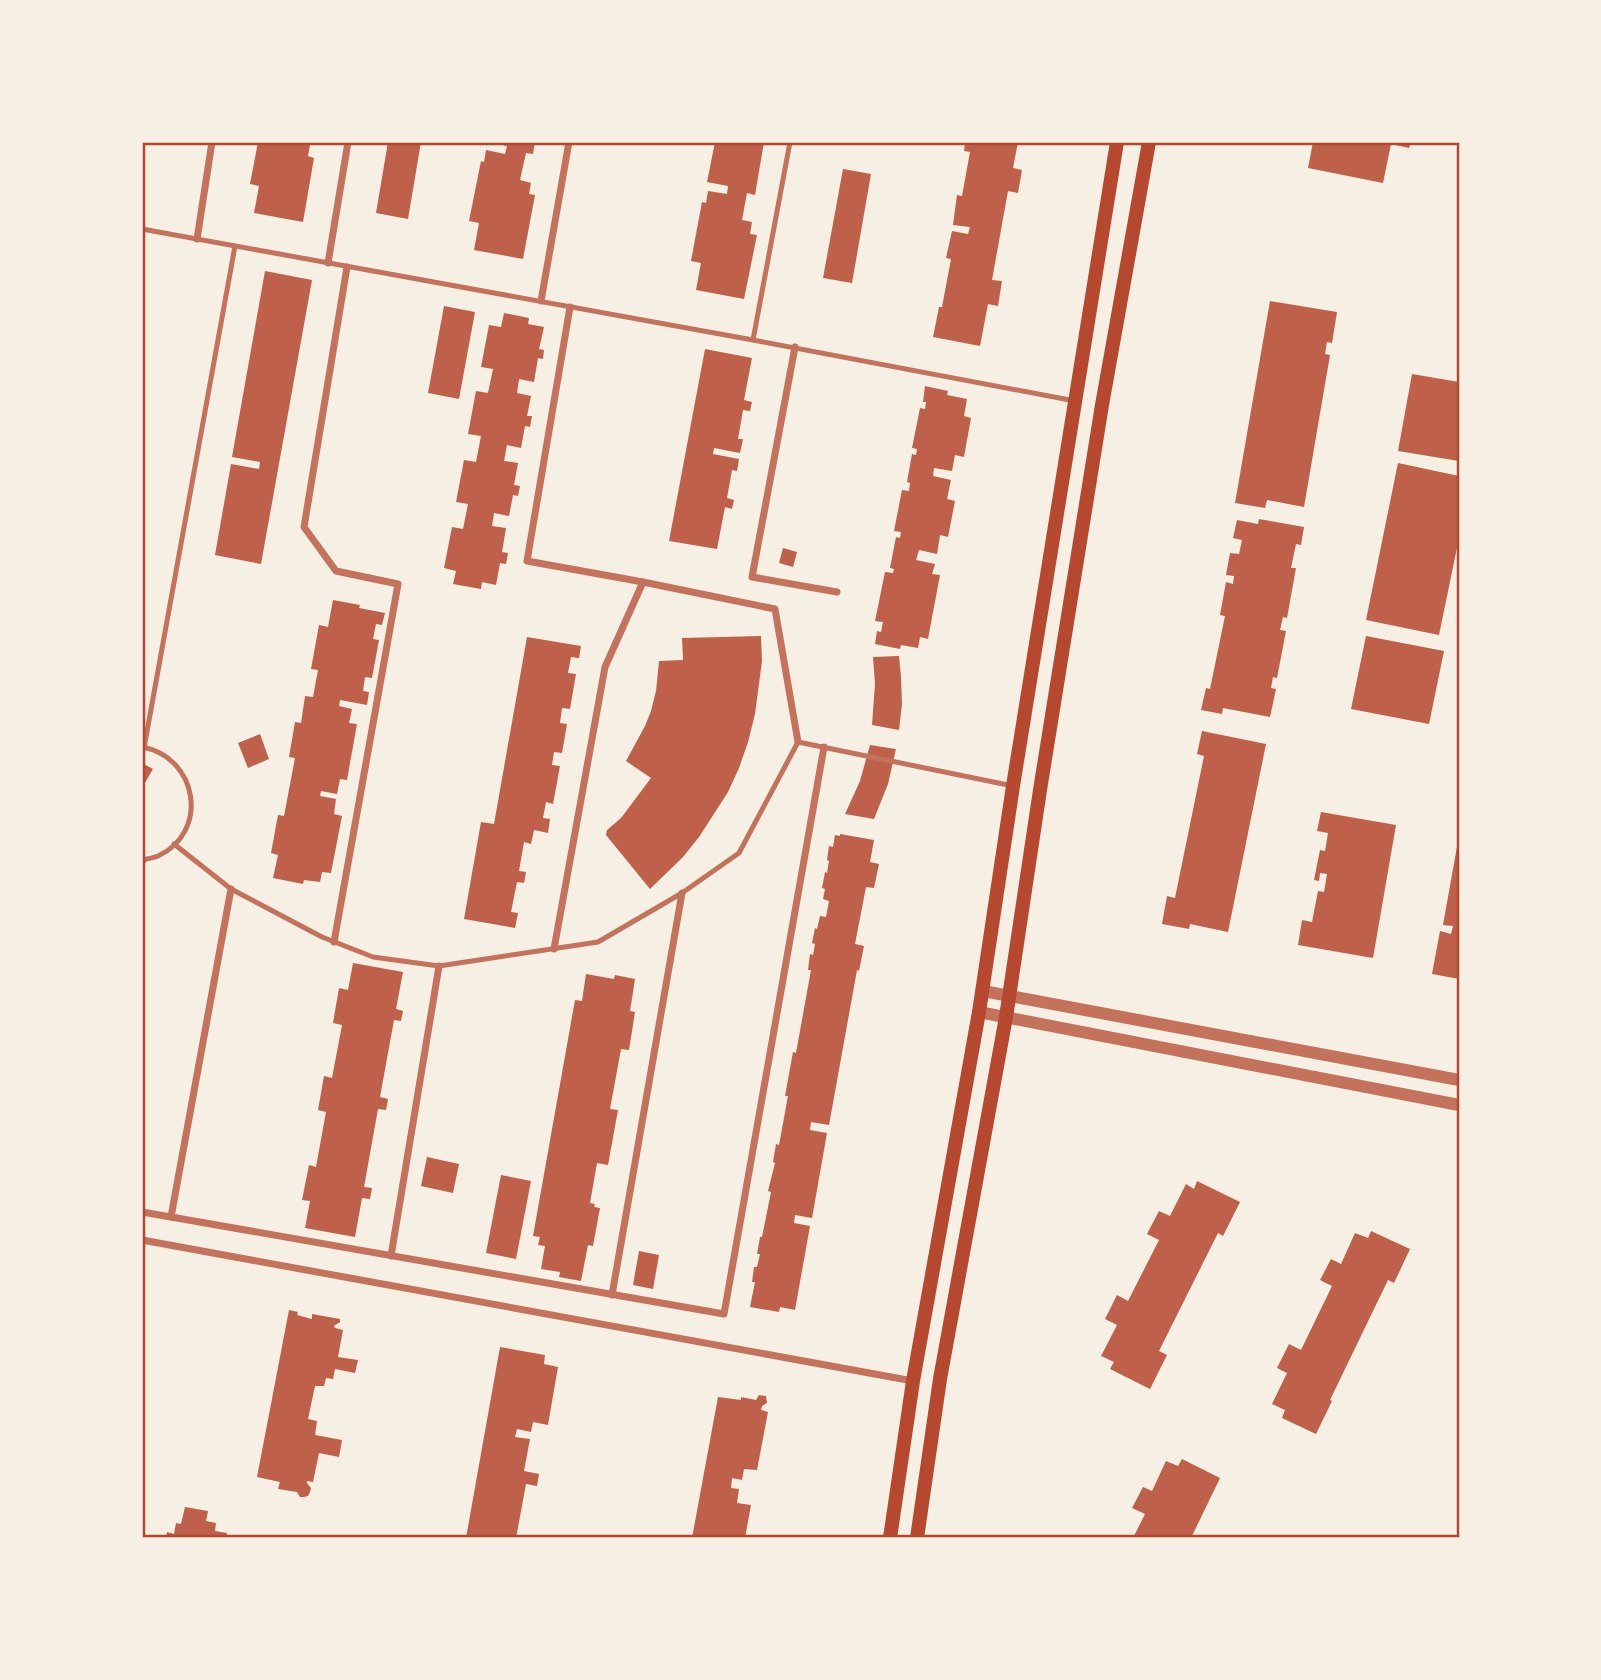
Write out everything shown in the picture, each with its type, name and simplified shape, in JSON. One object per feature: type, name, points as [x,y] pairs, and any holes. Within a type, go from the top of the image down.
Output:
[{"type":"main road","points":[[890,1538],[913,1381],[983,991],[1013,786],[1117,142]]},
{"type":"main road","points":[[917,1538],[940,1379],[1006,1017],[1100,419],[1149,142]]},
{"type":"street","points":[[197,239],[212,142]]},
{"type":"street","points":[[328,263],[348,142]]},
{"type":"street","points":[[541,301],[569,142]]},
{"type":"street","points":[[334,942],[398,584],[336,571],[304,527],[347,267]]},
{"type":"street","points":[[570,307],[527,561],[775,609],[798,742]]},
{"type":"street","points":[[794,348],[752,577],[837,592]]},
{"type":"street","points":[[554,949],[605,667],[643,582]]},
{"type":"street","points":[[142,1212],[724,1314],[824,747]]},
{"type":"street","points":[[171,1217],[230,889]]},
{"type":"street","points":[[612,1295],[682,893]]},
{"type":"street","points":[[391,1256],[439,966]]},
{"type":"street","points":[[983,991],[1459,1080]]},
{"type":"street","points":[[979,1012],[1459,1105]]},
{"type":"street","points":[[142,1240],[913,1381]]},
{"type":"lane","points":[[753,340],[790,142]]},
{"type":"lane","points":[[142,229],[1075,401]]},
{"type":"lane","points":[[142,861],[158,856],[174,844],[186,828],[191,808],[188,784],[178,766],[154,749],[143,747],[235,246]]},
{"type":"lane","points":[[174,844],[230,889],[322,937],[373,957],[439,966],[598,942],[682,893],[738,853],[798,742],[1013,786]]},
{"type":"building","points":[[258,142],[300,142],[310,145],[308,156],[314,158],[303,222],[254,213],[259,186],[250,184]]},
{"type":"building","points":[[388,142],[421,142],[408,219],[376,213]]},
{"type":"building","points":[[492,142],[535,142],[533,154],[526,153],[520,180],[531,183],[529,194],[535,195],[523,259],[474,250],[479,223],[469,221],[481,161],[484,162],[486,150],[505,154],[507,146]]},
{"type":"building","points":[[715,142],[764,142],[755,195],[747,193],[742,220],[752,222],[750,234],[757,235],[744,299],[696,290],[701,263],[691,261],[702,202],[706,203],[708,191],[727,194],[728,186],[707,182]]},
{"type":"building","points":[[965,142],[1018,142],[1013,168],[1022,170],[1018,193],[1008,191],[992,280],[1002,281],[998,306],[988,304],[980,346],[933,337],[951,259],[946,258],[952,231],[968,234],[970,227],[953,225],[957,195],[962,196],[970,152],[964,151]]},
{"type":"building","points":[[1313,142],[1411,142],[1409,148],[1391,144],[1383,183],[1308,168]]},
{"type":"building","points":[[843,169],[871,174],[852,283],[823,278]]},
{"type":"building","points":[[265,271],[312,280],[261,564],[215,555],[231,464],[259,469],[260,462],[232,457]]},
{"type":"building","points":[[1270,301],[1337,312],[1332,343],[1327,342],[1325,354],[1330,355],[1304,507],[1267,500],[1265,508],[1235,503]]},
{"type":"building","points":[[444,306],[475,312],[459,399],[428,393]]},
{"type":"building","points":[[504,313],[529,318],[528,324],[544,327],[539,349],[544,350],[543,359],[538,358],[534,382],[519,379],[517,393],[531,396],[527,416],[532,416],[530,427],[525,426],[521,448],[507,445],[504,461],[518,463],[514,485],[520,486],[518,496],[513,495],[509,516],[494,513],[492,526],[506,528],[502,552],[508,553],[506,564],[500,563],[496,585],[482,582],[481,589],[453,584],[456,571],[444,568],[452,527],[463,529],[468,504],[456,502],[464,460],[476,462],[481,436],[468,434],[476,391],[488,393],[493,369],[481,367],[489,325],[501,327]]},
{"type":"building","points":[[705,349],[752,358],[744,400],[752,402],[750,411],[743,410],[738,439],[743,439],[740,453],[714,448],[713,454],[739,459],[737,471],[732,470],[727,498],[734,500],[732,509],[725,507],[717,549],[669,541]]},
{"type":"building","points":[[1412,374],[1459,382],[1459,461],[1398,451]]},
{"type":"building","points":[[925,386],[967,399],[964,416],[971,418],[964,457],[955,455],[952,471],[934,468],[933,476],[951,480],[947,499],[955,501],[948,537],[940,535],[937,554],[919,550],[916,560],[935,564],[932,574],[940,575],[928,639],[920,637],[918,648],[901,645],[900,649],[875,644],[877,631],[881,632],[883,622],[875,621],[885,572],[893,573],[894,569],[890,568],[896,537],[900,538],[901,532],[894,531],[902,490],[909,491],[910,483],[907,482],[912,454],[916,455],[917,449],[912,448],[920,408],[925,409]]},
{"type":"building","points":[[1398,463],[1459,476],[1459,538],[1439,635],[1366,620]]},
{"type":"building","points":[[1259,519],[1304,527],[1301,545],[1296,544],[1291,568],[1296,568],[1287,618],[1283,617],[1280,630],[1286,631],[1277,678],[1273,677],[1271,688],[1276,689],[1270,717],[1223,708],[1222,714],[1201,710],[1206,688],[1210,689],[1225,616],[1220,615],[1226,582],[1233,584],[1234,576],[1226,575],[1230,553],[1239,554],[1242,540],[1233,538],[1237,520],[1258,524]]},
{"type":"building","points":[[783,548],[797,552],[793,567],[779,563]]},
{"type":"building","points":[[333,600],[385,613],[382,625],[376,624],[373,639],[379,640],[372,678],[365,677],[363,691],[369,692],[367,705],[340,700],[339,706],[352,709],[349,723],[357,724],[347,780],[340,779],[337,794],[321,791],[320,796],[336,799],[334,814],[342,816],[331,873],[322,872],[320,882],[304,880],[303,884],[273,878],[278,855],[271,853],[278,815],[284,816],[295,758],[289,757],[295,722],[301,723],[305,696],[313,697],[318,670],[311,669],[319,625],[328,627]]},
{"type":"building","points":[[761,636],[762,661],[755,714],[739,768],[728,792],[699,837],[650,889],[606,835],[607,830],[621,818],[651,778],[626,761],[651,711],[659,661],[683,660],[682,638]]},
{"type":"building","points":[[1366,636],[1444,651],[1429,724],[1351,709]]},
{"type":"building","points":[[527,637],[581,646],[579,658],[571,657],[568,673],[576,674],[570,709],[562,708],[560,723],[567,724],[562,753],[554,752],[552,765],[560,766],[553,804],[546,802],[543,818],[550,819],[548,833],[534,830],[531,844],[524,842],[519,871],[526,872],[524,883],[517,882],[511,912],[518,913],[515,928],[464,919],[481,822],[494,824]]},
{"type":"building","points":[[899,656],[902,704],[899,730],[872,725],[875,684],[873,657]]},
{"type":"building","points":[[1202,731],[1266,744],[1228,932],[1190,924],[1189,929],[1162,924],[1167,896],[1175,898],[1204,756],[1197,754]]},
{"type":"building","points":[[260,734],[269,759],[248,768],[238,743]]},
{"type":"building","points":[[870,745],[896,749],[888,784],[874,819],[845,814],[860,781]]},
{"type":"building","points":[[142,763],[153,769],[142,788]]},
{"type":"building","points":[[1321,812],[1396,825],[1373,958],[1298,945],[1302,920],[1312,922],[1318,891],[1324,892],[1327,874],[1320,873],[1319,881],[1314,880],[1320,850],[1325,851],[1328,833],[1317,831]]},
{"type":"building","points":[[835,835],[874,840],[870,862],[879,864],[874,888],[866,887],[855,944],[864,946],[859,971],[857,970],[829,1125],[811,1122],[810,1130],[827,1133],[812,1218],[795,1215],[794,1223],[810,1226],[795,1310],[780,1307],[779,1312],[750,1307],[755,1282],[752,1282],[754,1267],[757,1267],[760,1254],[757,1254],[771,1192],[768,1191],[775,1163],[776,1144],[779,1145],[793,1052],[796,1053],[811,970],[808,970],[810,954],[813,955],[815,944],[812,943],[815,928],[817,929],[820,916],[826,917],[829,901],[823,899],[825,889],[822,888],[829,861],[829,846],[833,847]]},
{"type":"building","points":[[1458,841],[1459,979],[1432,974],[1440,931],[1451,934],[1453,926],[1443,925]]},
{"type":"building","points":[[353,963],[403,972],[396,1009],[403,1011],[401,1021],[394,1020],[380,1097],[388,1099],[386,1110],[378,1109],[364,1187],[372,1188],[370,1199],[362,1198],[355,1237],[305,1228],[310,1201],[302,1200],[309,1165],[316,1167],[326,1112],[318,1110],[324,1076],[332,1078],[342,1025],[333,1023],[339,988],[348,990]]},
{"type":"building","points":[[586,974],[614,979],[615,975],[635,979],[630,1011],[635,1012],[629,1050],[621,1049],[610,1109],[618,1110],[608,1165],[597,1163],[590,1203],[600,1208],[593,1246],[588,1245],[581,1281],[559,1277],[560,1272],[541,1269],[545,1246],[538,1245],[540,1237],[533,1236],[575,1000],[582,1001]]},
{"type":"building","points":[[427,1157],[459,1164],[453,1193],[421,1186]]},
{"type":"building","points":[[501,1175],[531,1181],[516,1259],[486,1253]]},
{"type":"building","points":[[1197,1181],[1240,1202],[1223,1236],[1218,1233],[1159,1351],[1167,1355],[1150,1389],[1110,1369],[1114,1362],[1101,1356],[1117,1325],[1105,1319],[1117,1295],[1128,1301],[1159,1240],[1147,1234],[1159,1211],[1170,1216],[1186,1184],[1194,1189]]},
{"type":"building","points":[[1371,1231],[1410,1249],[1394,1283],[1388,1280],[1316,1434],[1282,1418],[1285,1410],[1272,1404],[1287,1373],[1277,1368],[1289,1344],[1301,1350],[1332,1286],[1320,1280],[1331,1259],[1341,1264],[1355,1233],[1368,1238]]},
{"type":"building","points":[[639,1251],[659,1255],[653,1289],[633,1285]]},
{"type":"building","points":[[289,1310],[312,1319],[312,1314],[340,1319],[334,1326],[343,1330],[338,1357],[358,1360],[355,1373],[335,1369],[333,1379],[326,1378],[324,1386],[315,1386],[308,1419],[317,1421],[315,1435],[342,1440],[339,1457],[319,1453],[313,1482],[307,1481],[310,1492],[304,1497],[300,1497],[297,1492],[278,1489],[280,1482],[257,1477]]},
{"type":"building","points":[[500,1347],[545,1355],[544,1364],[558,1367],[548,1425],[533,1422],[531,1432],[517,1429],[515,1437],[530,1439],[524,1471],[539,1474],[537,1486],[526,1484],[516,1538],[466,1538]]},
{"type":"building","points":[[759,1395],[766,1396],[767,1403],[761,1410],[768,1412],[757,1470],[744,1469],[742,1480],[732,1478],[731,1488],[739,1489],[737,1503],[751,1505],[745,1538],[692,1538],[718,1397],[756,1400]]},
{"type":"building","points":[[1182,1459],[1220,1478],[1191,1538],[1133,1538],[1145,1514],[1132,1508],[1143,1487],[1152,1491],[1166,1461],[1178,1466]]},
{"type":"building","points":[[185,1507],[208,1511],[206,1521],[216,1523],[215,1531],[227,1533],[226,1538],[166,1538],[167,1532],[174,1534],[176,1523],[181,1524]]}]
